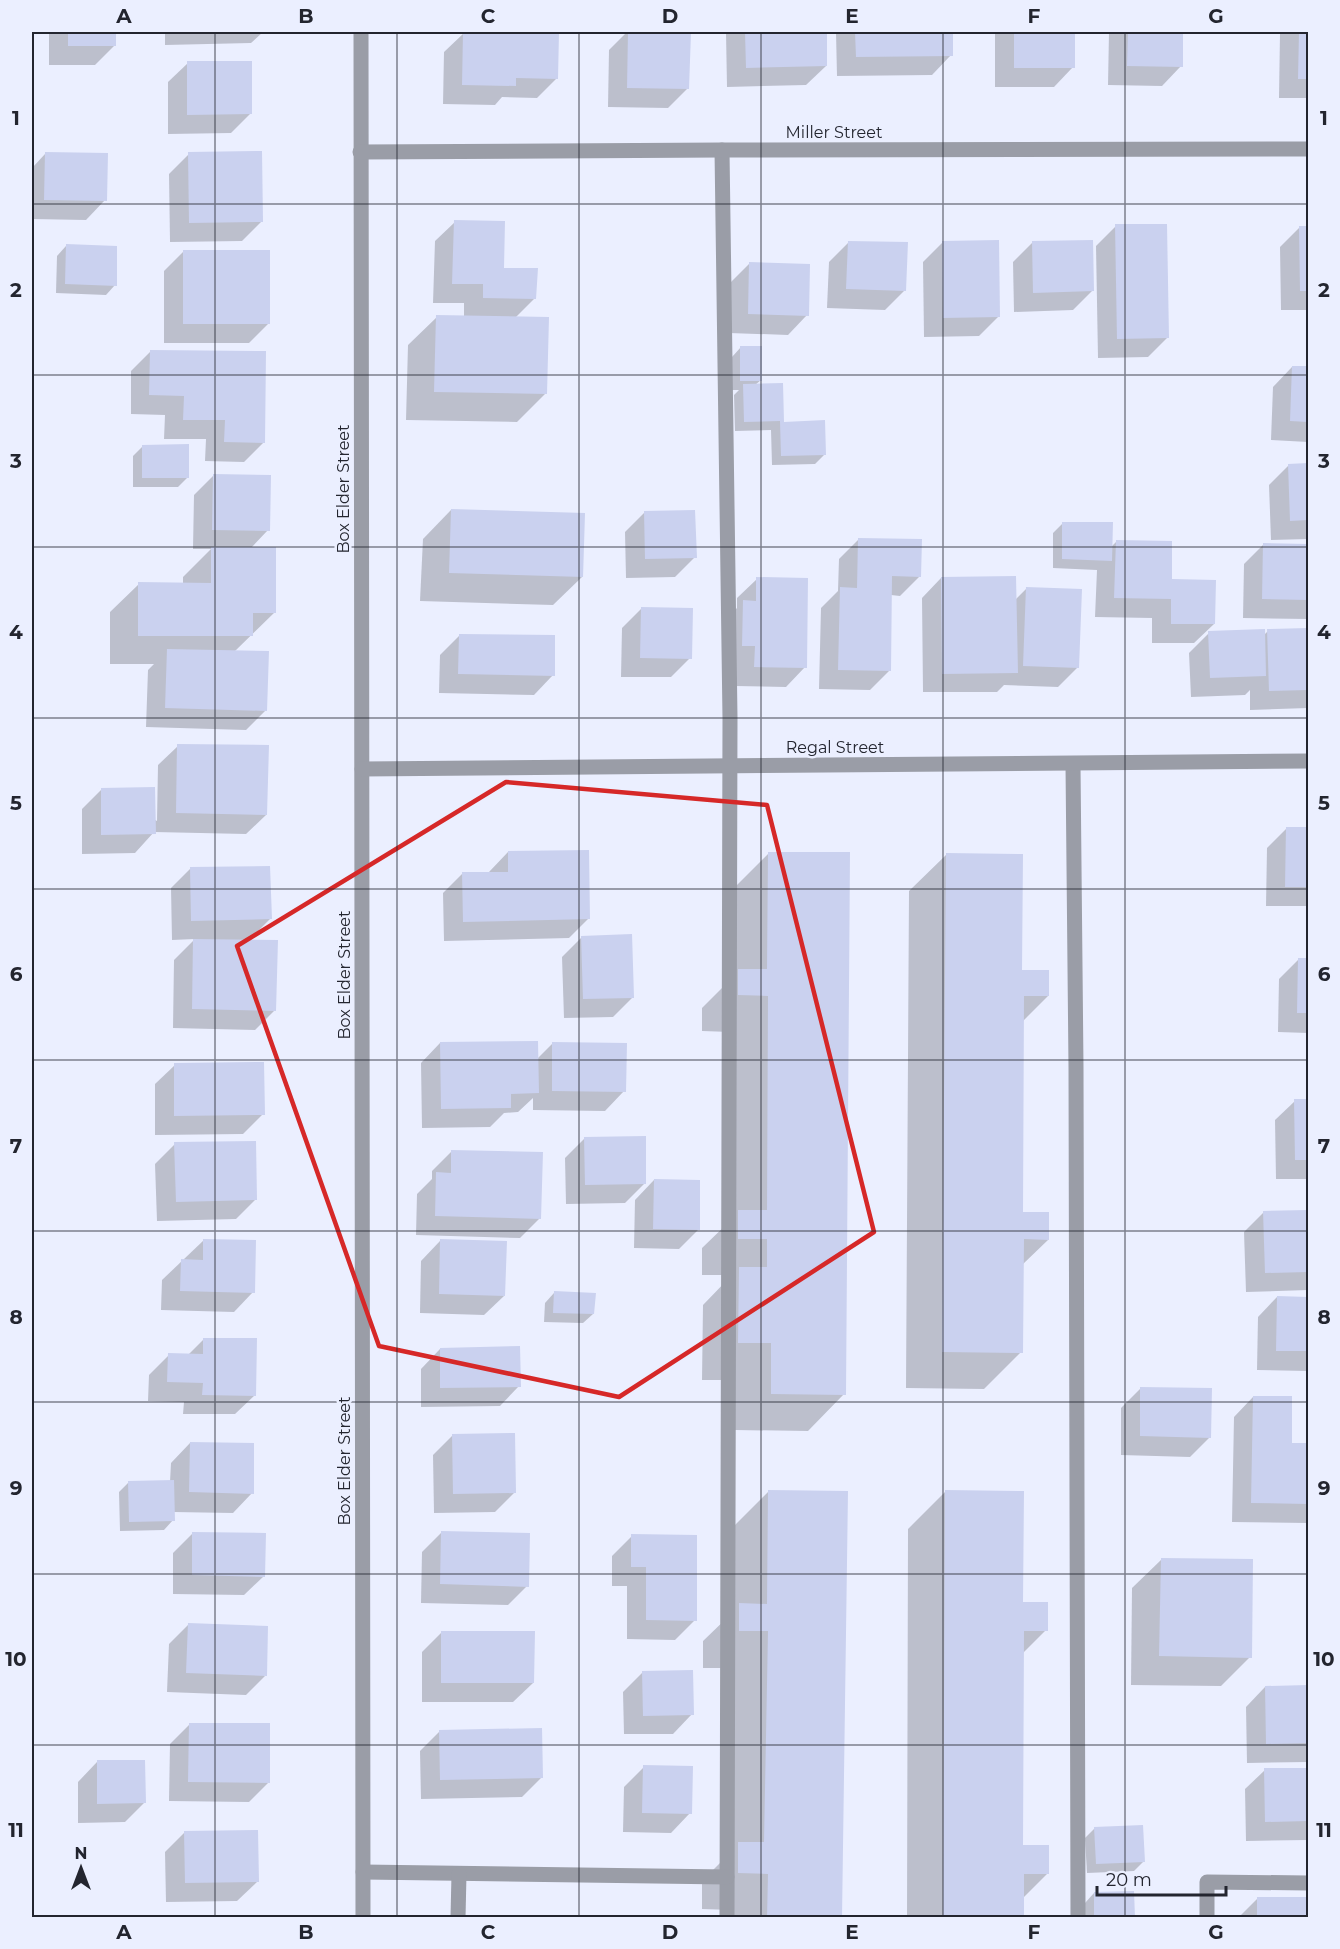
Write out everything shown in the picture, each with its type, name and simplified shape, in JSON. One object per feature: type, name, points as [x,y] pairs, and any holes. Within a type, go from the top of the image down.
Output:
[{"type":"street","name":"Box Elder Street","points":[[361,32],[363,1917]]},
{"type":"street","name":"Miller Street","points":[[360,153],[1308,149]]},
{"type":"street","points":[[722,150],[730,765],[727,1917]]},
{"type":"street","name":"Regal Street","points":[[362,769],[730,765],[1073,765],[1308,761]]},
{"type":"street","points":[[1073,765],[1078,1917]]},
{"type":"street","points":[[363,1872],[727,1877]]},
{"type":"street","points":[[458,1917],[459,1874]]},
{"type":"street","points":[[1207,1917],[1207,1882],[1308,1883]]},
{"type":"highlighted area","points":[[506,782],[767,805],[874,1232],[619,1397],[379,1346],[237,946]]},
{"type":"building","points":[[68,32],[116,32],[116,46],[68,46]]},
{"type":"building","points":[[463,32],[559,32],[558,79],[516,78],[516,86],[462,85]]},
{"type":"building","points":[[628,32],[691,32],[689,89],[627,88]]},
{"type":"building","points":[[745,32],[827,32],[827,66],[746,68]]},
{"type":"building","points":[[855,32],[953,32],[953,56],[856,57]]},
{"type":"building","points":[[1014,32],[1075,32],[1075,68],[1014,68]]},
{"type":"building","points":[[1128,32],[1183,32],[1183,67],[1127,66]]},
{"type":"building","points":[[1299,32],[1308,32],[1308,79],[1298,79]]},
{"type":"building","points":[[187,61],[252,61],[252,114],[187,115]]},
{"type":"building","points":[[262,151],[263,222],[189,223],[188,152]]},
{"type":"building","points":[[45,152],[108,153],[107,201],[44,200]]},
{"type":"building","points":[[454,220],[505,221],[504,268],[538,268],[536,299],[483,298],[483,284],[452,284]]},
{"type":"building","points":[[1115,224],[1167,224],[1169,338],[1117,339]]},
{"type":"building","points":[[1299,226],[1308,226],[1308,291],[1300,291]]},
{"type":"building","points":[[999,240],[1000,317],[943,318],[942,241]]},
{"type":"building","points":[[1093,240],[1094,291],[1033,293],[1032,241]]},
{"type":"building","points":[[848,241],[908,242],[906,291],[846,289]]},
{"type":"building","points":[[66,244],[117,246],[117,286],[65,284]]},
{"type":"building","points":[[183,250],[270,250],[270,324],[183,324]]},
{"type":"building","points":[[749,262],[810,264],[809,316],[748,314]]},
{"type":"building","points":[[436,315],[549,317],[547,394],[434,392]]},
{"type":"building","points":[[740,346],[762,346],[762,381],[740,381]]},
{"type":"building","points":[[150,350],[266,351],[265,443],[224,442],[225,420],[183,420],[184,396],[149,395]]},
{"type":"building","points":[[1292,366],[1308,366],[1308,422],[1290,421]]},
{"type":"building","points":[[783,383],[784,422],[825,420],[826,455],[781,456],[780,421],[744,422],[743,384]]},
{"type":"building","points":[[189,444],[189,478],[142,478],[142,445]]},
{"type":"building","points":[[1308,463],[1308,520],[1290,521],[1288,464]]},
{"type":"building","points":[[213,474],[271,475],[270,531],[212,530]]},
{"type":"building","points":[[451,509],[585,513],[583,577],[449,573]]},
{"type":"building","points":[[695,510],[697,558],[645,559],[644,511]]},
{"type":"building","points":[[1062,522],[1113,522],[1112,561],[1062,559]]},
{"type":"building","points":[[858,538],[922,539],[921,577],[892,576],[891,671],[838,670],[840,587],[857,588]]},
{"type":"building","points":[[1116,540],[1172,541],[1172,579],[1216,580],[1215,624],[1171,624],[1171,599],[1114,598]]},
{"type":"building","points":[[1263,543],[1308,544],[1308,600],[1262,599]]},
{"type":"building","points":[[211,547],[276,547],[276,613],[253,613],[253,636],[138,636],[138,582],[211,583]]},
{"type":"building","points":[[1016,576],[1018,673],[942,674],[941,577]]},
{"type":"building","points":[[756,577],[808,578],[807,668],[754,667],[755,646],[742,646],[743,600],[756,601]]},
{"type":"building","points":[[1026,587],[1082,589],[1079,668],[1023,666]]},
{"type":"building","points":[[641,607],[693,608],[692,659],[640,658]]},
{"type":"building","points":[[1308,628],[1308,690],[1269,691],[1267,629]]},
{"type":"building","points":[[1265,629],[1266,676],[1210,678],[1208,631]]},
{"type":"building","points":[[459,634],[555,635],[555,676],[458,674]]},
{"type":"building","points":[[167,649],[269,651],[267,711],[165,708]]},
{"type":"building","points":[[177,744],[269,745],[267,815],[176,813]]},
{"type":"building","points":[[155,787],[156,834],[101,835],[101,788]]},
{"type":"building","points":[[1286,827],[1308,827],[1308,887],[1285,887]]},
{"type":"building","points":[[589,850],[590,919],[463,922],[462,872],[508,872],[508,851]]},
{"type":"building","points":[[768,852],[850,852],[846,1395],[771,1394],[771,1343],[738,1343],[739,1267],[767,1267],[767,1239],[738,1239],[738,1210],[767,1210],[768,996],[738,995],[738,969],[767,969]]},
{"type":"building","points":[[946,853],[1023,854],[1022,970],[1049,970],[1049,996],[1024,996],[1023,1212],[1049,1212],[1049,1240],[1024,1239],[1023,1353],[942,1352]]},
{"type":"building","points":[[270,866],[272,919],[191,921],[190,867]]},
{"type":"building","points":[[632,934],[634,998],[583,999],[581,936]]},
{"type":"building","points":[[193,939],[278,940],[276,1011],[192,1009]]},
{"type":"building","points":[[1298,958],[1308,958],[1308,1013],[1297,1013]]},
{"type":"building","points":[[538,1041],[539,1093],[511,1094],[511,1108],[441,1109],[440,1042]]},
{"type":"building","points":[[552,1042],[627,1043],[626,1092],[552,1091]]},
{"type":"building","points":[[264,1062],[265,1115],[174,1116],[174,1063]]},
{"type":"building","points":[[1294,1099],[1308,1099],[1308,1160],[1295,1160]]},
{"type":"building","points":[[646,1136],[646,1184],[585,1185],[584,1137]]},
{"type":"building","points":[[256,1141],[257,1200],[176,1202],[174,1142]]},
{"type":"building","points":[[451,1150],[543,1152],[541,1219],[435,1216],[436,1172],[451,1173]]},
{"type":"building","points":[[654,1179],[700,1180],[700,1230],[653,1229]]},
{"type":"building","points":[[1308,1210],[1308,1272],[1265,1273],[1263,1211]]},
{"type":"building","points":[[203,1239],[256,1240],[255,1293],[180,1291],[181,1259],[203,1260]]},
{"type":"building","points":[[440,1239],[507,1241],[505,1296],[439,1294]]},
{"type":"building","points":[[554,1291],[596,1293],[594,1314],[553,1313]]},
{"type":"building","points":[[1277,1296],[1308,1297],[1308,1351],[1276,1351]]},
{"type":"building","points":[[203,1338],[257,1338],[256,1396],[202,1395],[203,1383],[167,1382],[168,1353],[203,1354]]},
{"type":"building","points":[[520,1346],[521,1387],[440,1388],[440,1348]]},
{"type":"building","points":[[1140,1387],[1212,1388],[1211,1438],[1140,1436]]},
{"type":"building","points":[[1253,1396],[1292,1396],[1292,1443],[1308,1443],[1308,1504],[1251,1503]]},
{"type":"building","points":[[515,1433],[516,1493],[453,1494],[452,1434]]},
{"type":"building","points":[[190,1442],[254,1443],[254,1494],[189,1492]]},
{"type":"building","points":[[174,1480],[175,1521],[129,1522],[128,1481]]},
{"type":"building","points":[[768,1490],[848,1491],[842,1918],[767,1918],[768,1874],[738,1873],[738,1842],[764,1842],[768,1631],[739,1631],[739,1603],[767,1604]]},
{"type":"building","points":[[945,1490],[1024,1491],[1023,1602],[1048,1602],[1048,1631],[1024,1631],[1023,1845],[1049,1845],[1049,1874],[1024,1874],[1024,1918],[943,1918]]},
{"type":"building","points":[[441,1531],[530,1533],[529,1587],[440,1584]]},
{"type":"building","points":[[192,1532],[266,1533],[265,1577],[192,1575]]},
{"type":"building","points":[[631,1534],[697,1535],[697,1621],[646,1620],[646,1567],[631,1567]]},
{"type":"building","points":[[1161,1558],[1253,1559],[1252,1658],[1159,1656]]},
{"type":"building","points":[[188,1623],[268,1626],[267,1676],[186,1673]]},
{"type":"building","points":[[441,1631],[535,1631],[534,1683],[441,1683]]},
{"type":"building","points":[[693,1670],[694,1715],[643,1716],[642,1671]]},
{"type":"building","points":[[1308,1685],[1308,1743],[1266,1744],[1265,1686]]},
{"type":"building","points":[[189,1723],[270,1723],[270,1783],[188,1782]]},
{"type":"building","points":[[542,1728],[543,1778],[440,1780],[439,1730]]},
{"type":"building","points":[[97,1760],[145,1760],[146,1803],[97,1804]]},
{"type":"building","points":[[643,1765],[693,1766],[692,1814],[642,1813]]},
{"type":"building","points":[[1264,1768],[1308,1768],[1308,1821],[1265,1822]]},
{"type":"building","points":[[1143,1825],[1145,1862],[1096,1864],[1094,1827]]},
{"type":"building","points":[[258,1830],[259,1882],[185,1883],[184,1831]]},
{"type":"building","points":[[1134,1891],[1135,1918],[1094,1918],[1094,1892]]},
{"type":"building","points":[[1257,1897],[1308,1897],[1308,1918],[1257,1918]]}]
